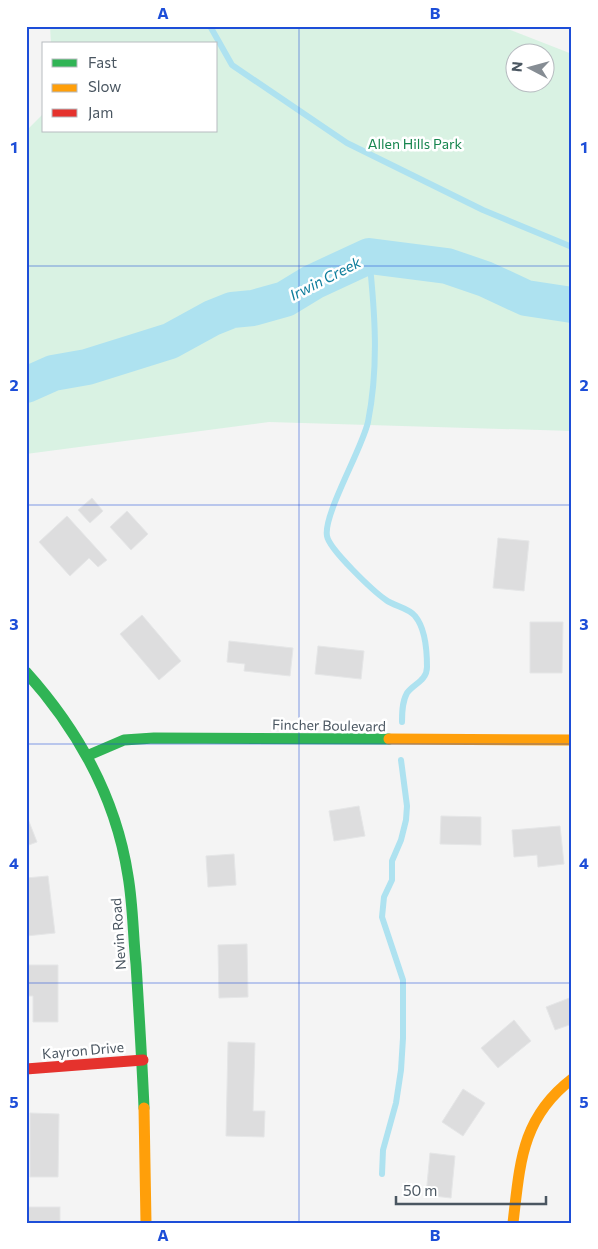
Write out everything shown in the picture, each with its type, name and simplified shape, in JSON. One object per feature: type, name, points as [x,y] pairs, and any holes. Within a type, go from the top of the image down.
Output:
[{"type":"street","name":"Nevin Road","points":[[26,672],[47,693],[76,732],[90,756],[111,805],[127,865],[143,1060],[146,1223]]},
{"type":"street","name":"Fincher Boulevard","points":[[90,756],[124,740],[154,738],[572,740]]},
{"type":"street","name":"Kayron Drive","points":[[26,1069],[143,1060]]},
{"type":"street","points":[[513,1223],[522,1155],[528,1132],[539,1111],[552,1095],[572,1079]]},
{"type":"green space","name":"Allen Hills Park","points":[[50,26],[500,26],[541,42],[506,42],[506,92],[556,92],[556,48],[572,54],[572,431],[269,422],[26,454],[26,131],[42,115],[42,132],[218,132],[218,42],[51,42]]},
{"type":"building","points":[[92,498],[103,511],[90,523],[78,510]]},
{"type":"building","points":[[127,511],[148,534],[131,550],[110,527]]},
{"type":"building","points":[[67,516],[107,560],[98,567],[89,558],[70,576],[39,542]]},
{"type":"building","points":[[498,538],[529,541],[524,591],[493,588]]},
{"type":"building","points":[[142,615],[181,661],[159,680],[120,634]]},
{"type":"building","points":[[530,622],[563,622],[562,673],[530,673]]},
{"type":"building","points":[[229,641],[293,648],[290,676],[244,671],[245,664],[227,662]]},
{"type":"building","points":[[318,646],[364,651],[361,679],[315,674]]},
{"type":"building","points":[[359,806],[365,836],[334,841],[329,811]]},
{"type":"building","points":[[26,814],[37,842],[26,846]]},
{"type":"building","points":[[441,816],[481,817],[481,845],[440,844]]},
{"type":"building","points":[[560,826],[564,864],[538,867],[537,855],[514,857],[512,830]]},
{"type":"building","points":[[234,854],[236,885],[208,887],[206,856]]},
{"type":"building","points":[[48,876],[55,933],[26,936],[26,878]]},
{"type":"building","points":[[247,944],[248,997],[219,998],[218,945]]},
{"type":"building","points":[[26,965],[58,965],[58,1022],[33,1022],[33,996],[26,996]]},
{"type":"building","points":[[572,997],[572,1024],[555,1030],[546,1007]]},
{"type":"building","points":[[514,1020],[531,1041],[498,1068],[481,1048]]},
{"type":"building","points":[[228,1042],[255,1043],[253,1111],[265,1111],[264,1137],[226,1136]]},
{"type":"building","points":[[463,1089],[485,1103],[463,1136],[442,1122]]},
{"type":"building","points":[[30,1113],[59,1114],[58,1177],[30,1177]]},
{"type":"building","points":[[430,1153],[455,1156],[451,1198],[426,1195]]},
{"type":"building","points":[[26,1207],[60,1207],[60,1223],[26,1223]]},
{"type":"waterway","points":[[210,26],[232,65],[347,143],[483,210],[572,247]]},
{"type":"waterway","points":[[369,256],[373,298],[375,360],[368,422],[331,513],[327,526],[327,536],[343,560],[362,579],[386,600],[412,613],[422,627],[426,647],[426,672],[425,676],[405,696],[402,722]]},
{"type":"waterway","name":"Irwin Creek","points":[[26,385],[53,373],[87,367],[170,341],[212,318],[232,310],[253,308],[285,299],[313,282],[369,256],[447,266],[485,279],[526,298],[572,305]]},
{"type":"waterway","points":[[382,1174],[383,1150],[396,1103],[403,1038],[403,980],[382,917],[384,897],[392,880],[392,861],[401,840],[406,820],[407,806],[401,760]]},
{"type":"traffic: fast","points":[[26,672],[63,718],[92,767],[104,793],[122,847],[132,909],[144,1108]]},
{"type":"traffic: fast","points":[[89,755],[124,740],[154,738],[389,739]]},
{"type":"traffic: slow","points":[[389,739],[572,740]]},
{"type":"traffic: slow","points":[[513,1223],[521,1162],[533,1126],[542,1110],[555,1094],[572,1079]]},
{"type":"traffic: slow","points":[[144,1108],[146,1223]]},
{"type":"traffic: jam","points":[[26,1069],[143,1060]]}]
